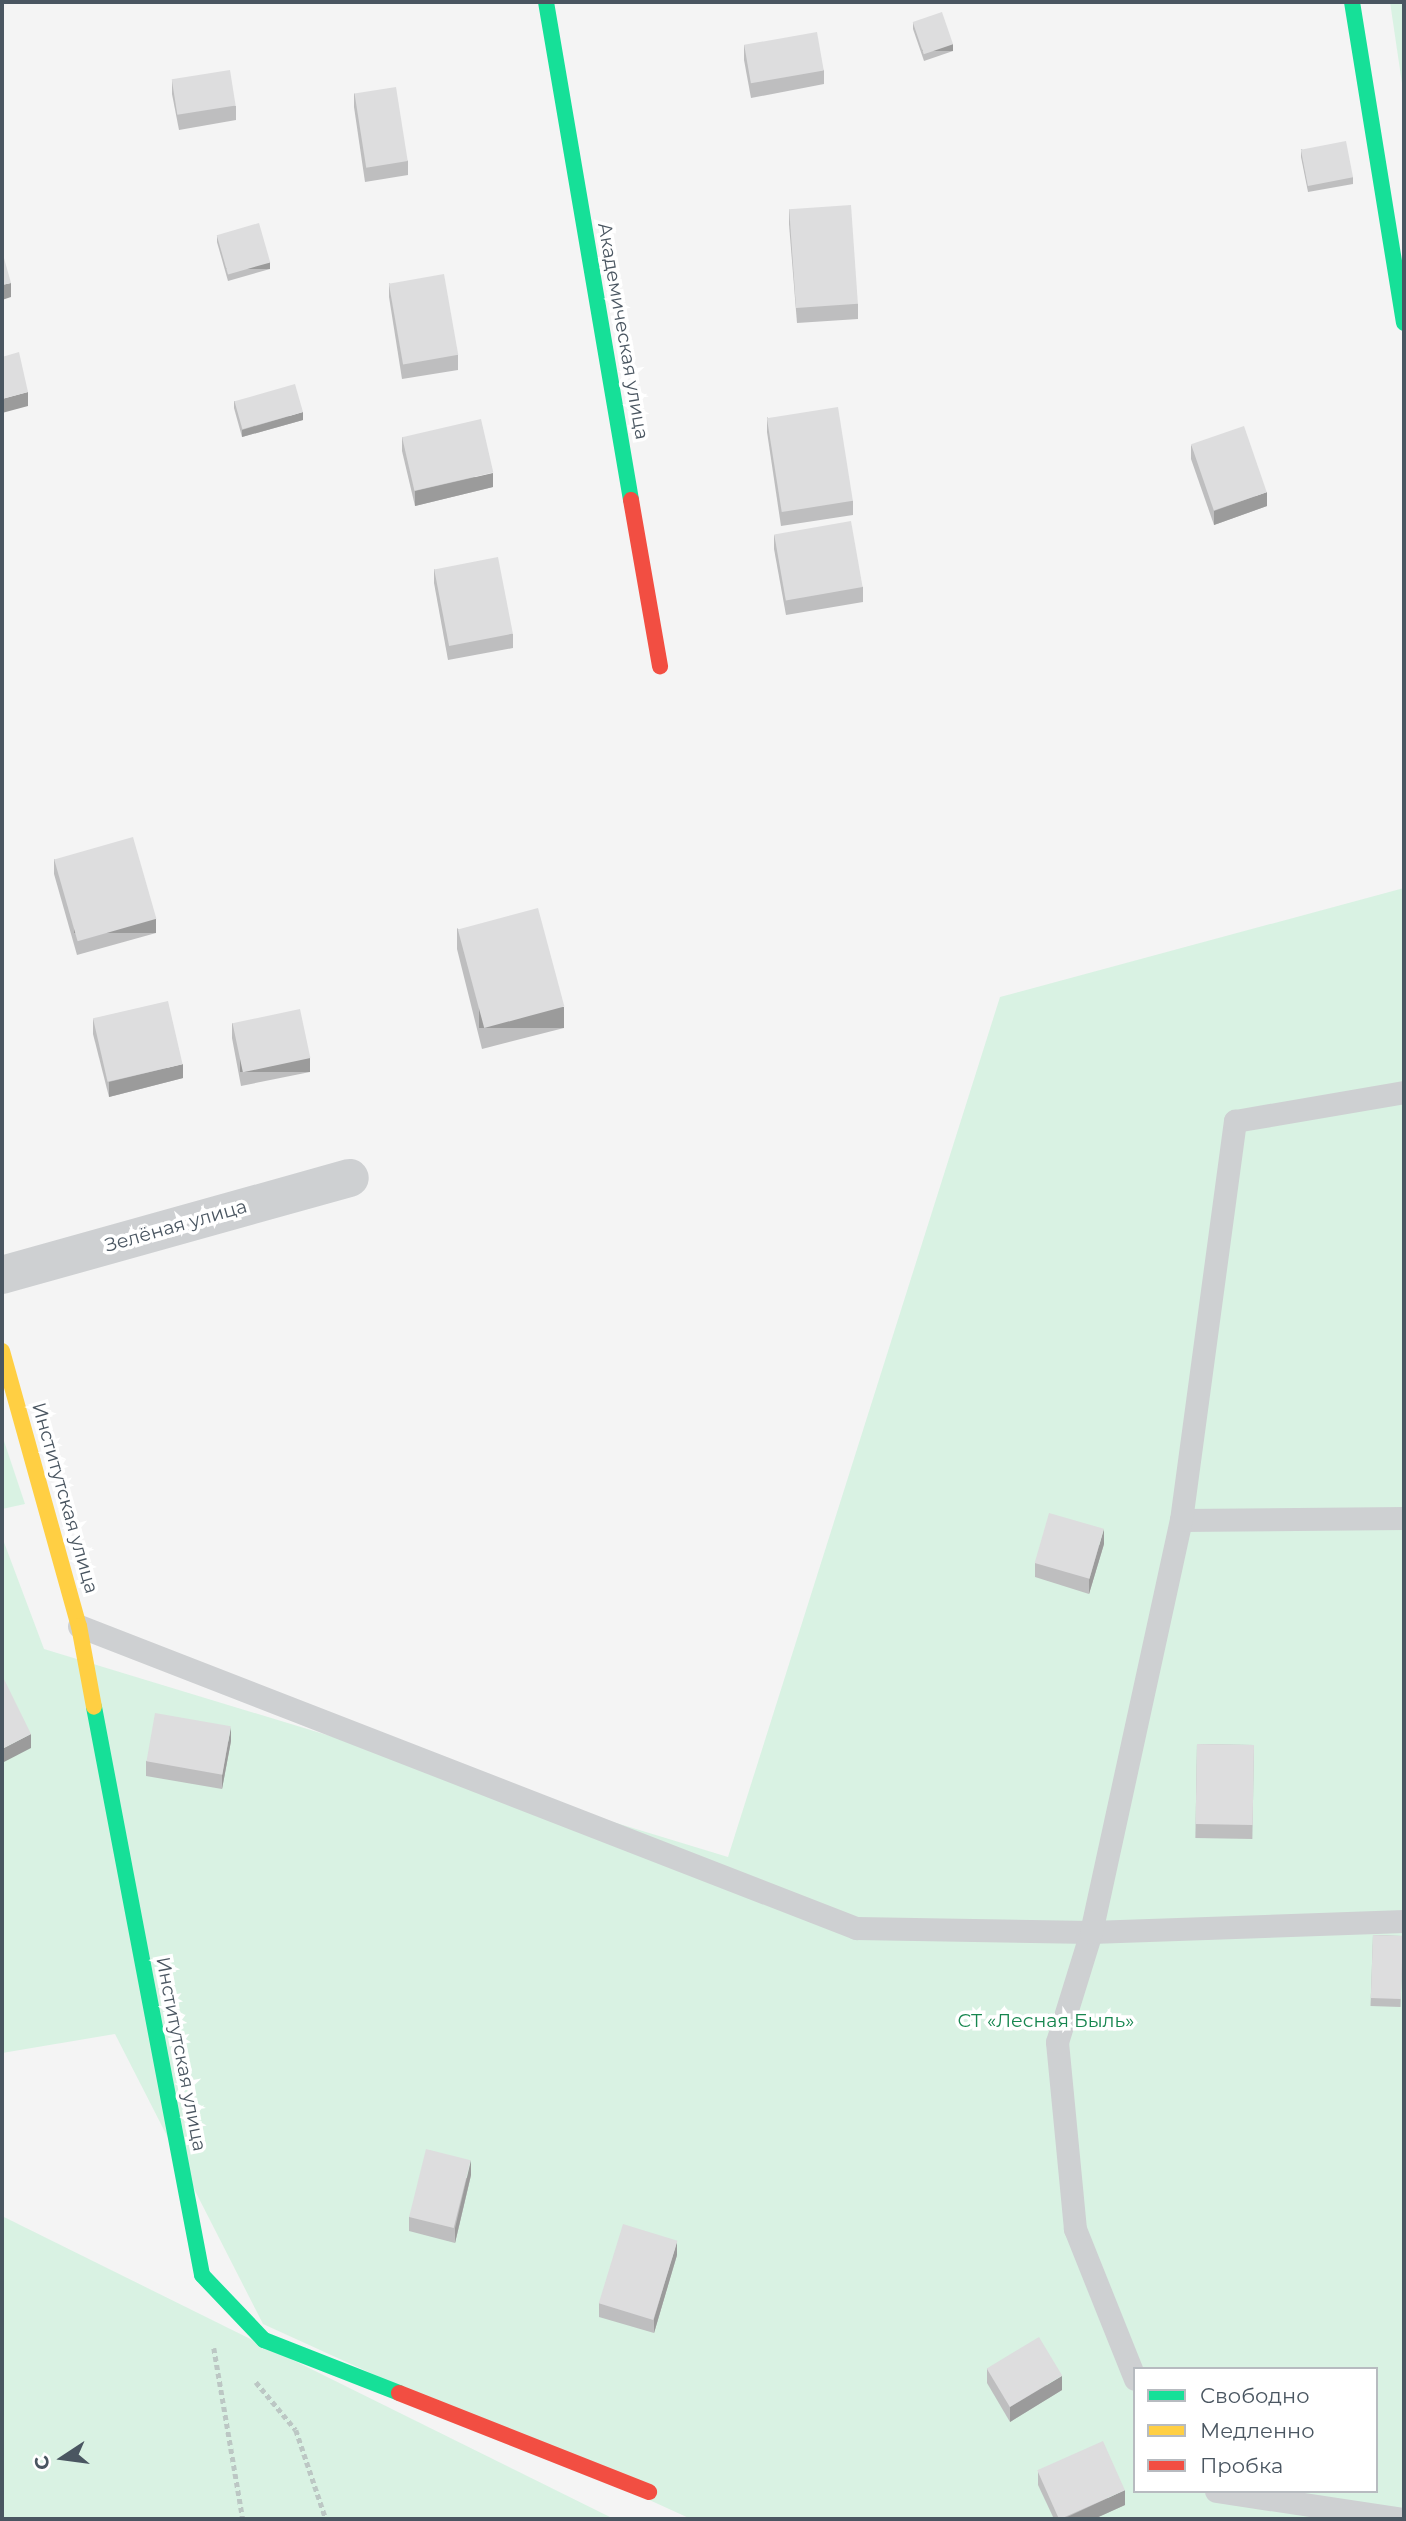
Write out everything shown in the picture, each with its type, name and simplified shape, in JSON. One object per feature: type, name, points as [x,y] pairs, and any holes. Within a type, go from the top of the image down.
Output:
[{"type":"street","name":"Академическая улица","points":[[545,2],[660,667]]},
{"type":"street","points":[[1352,2],[1404,323]]},
{"type":"street","name":"Зелёная улица","points":[[2,1275],[350,1178]]},
{"type":"street","name":"Институтская улица","points":[[2,1351],[79,1626],[201,2275],[264,2340],[649,2492]]},
{"type":"lane","points":[[1133,2374],[1075,2229],[1058,2042],[1091,1932],[1181,1520],[1235,1121],[1404,1092]]},
{"type":"lane","points":[[1181,1520],[1404,1518]]},
{"type":"lane","points":[[79,1626],[856,1928],[1091,1932],[1404,1921]]},
{"type":"lane","points":[[1229,2493],[1404,2519]]},
{"type":"path","points":[[214,2343],[243,2519]]},
{"type":"path","points":[[254,2380],[296,2430],[326,2519]]},
{"type":"green space","points":[[1390,2],[1404,2],[1404,97]]},
{"type":"green space","name":"СТ «Лесная Быль»","points":[[1404,888],[1404,2519],[691,2519],[263,2324],[115,2034],[2,2053],[2,1537],[44,1649],[728,1857],[1000,997]]},
{"type":"green space","points":[[2,1435],[25,1504],[2,1509]]},
{"type":"green space","points":[[2,2216],[614,2519],[2,2519]]},
{"type":"building","points":[[942,12],[953,44],[924,54],[913,22]]},
{"type":"building","points":[[817,32],[824,70],[751,83],[744,45]]},
{"type":"building","points":[[230,70],[236,106],[177,115],[172,79]]},
{"type":"building","points":[[396,87],[408,161],[366,168],[355,94]]},
{"type":"building","points":[[1346,141],[1353,177],[1308,186],[1301,150]]},
{"type":"building","points":[[851,205],[858,304],[796,308],[789,209]]},
{"type":"building","points":[[259,223],[270,262],[228,275],[217,235]]},
{"type":"building","points":[[2,251],[11,283],[2,285]]},
{"type":"building","points":[[444,274],[458,355],[403,364],[389,284]]},
{"type":"building","points":[[19,352],[28,392],[2,399],[2,357]]},
{"type":"building","points":[[295,384],[303,412],[242,429],[234,401]]},
{"type":"building","points":[[838,407],[853,501],[782,512],[767,418]]},
{"type":"building","points":[[481,419],[493,473],[414,491],[402,437]]},
{"type":"building","points":[[1244,426],[1267,492],[1214,510],[1191,444]]},
{"type":"building","points":[[851,521],[863,587],[786,601],[774,535]]},
{"type":"building","points":[[498,557],[513,634],[449,646],[434,569]]},
{"type":"building","points":[[133,837],[156,919],[78,941],[54,860]]},
{"type":"building","points":[[538,908],[564,1007],[484,1028],[458,929]]},
{"type":"building","points":[[168,1001],[183,1064],[108,1082],[93,1018]]},
{"type":"building","points":[[300,1009],[310,1058],[243,1072],[233,1023]]},
{"type":"building","points":[[1049,1513],[1104,1529],[1089,1579],[1035,1563]]},
{"type":"building","points":[[2,1675],[31,1734],[2,1749]]},
{"type":"building","points":[[155,1713],[231,1726],[222,1775],[146,1761]]},
{"type":"building","points":[[1197,1744],[1254,1745],[1253,1825],[1196,1824]]},
{"type":"building","points":[[1373,1935],[1403,1936],[1401,1999],[1371,1998]]},
{"type":"building","points":[[426,2149],[471,2160],[454,2228],[409,2217]]},
{"type":"building","points":[[623,2224],[678,2241],[653,2320],[599,2303]]},
{"type":"building","points":[[1039,2337],[1062,2376],[1010,2407],[987,2368]]},
{"type":"building","points":[[1103,2441],[1125,2490],[1059,2519],[1037,2470]]},
{"type":"traffic: fast","points":[[546,2],[631,500]]},
{"type":"traffic: fast","points":[[1352,2],[1404,323]]},
{"type":"traffic: fast","points":[[94,1707],[202,2275],[264,2340],[399,2393]]},
{"type":"traffic: slow","points":[[2,1351],[79,1626],[94,1707]]},
{"type":"traffic: jam","points":[[631,500],[660,667]]},
{"type":"traffic: jam","points":[[399,2393],[649,2492]]}]
